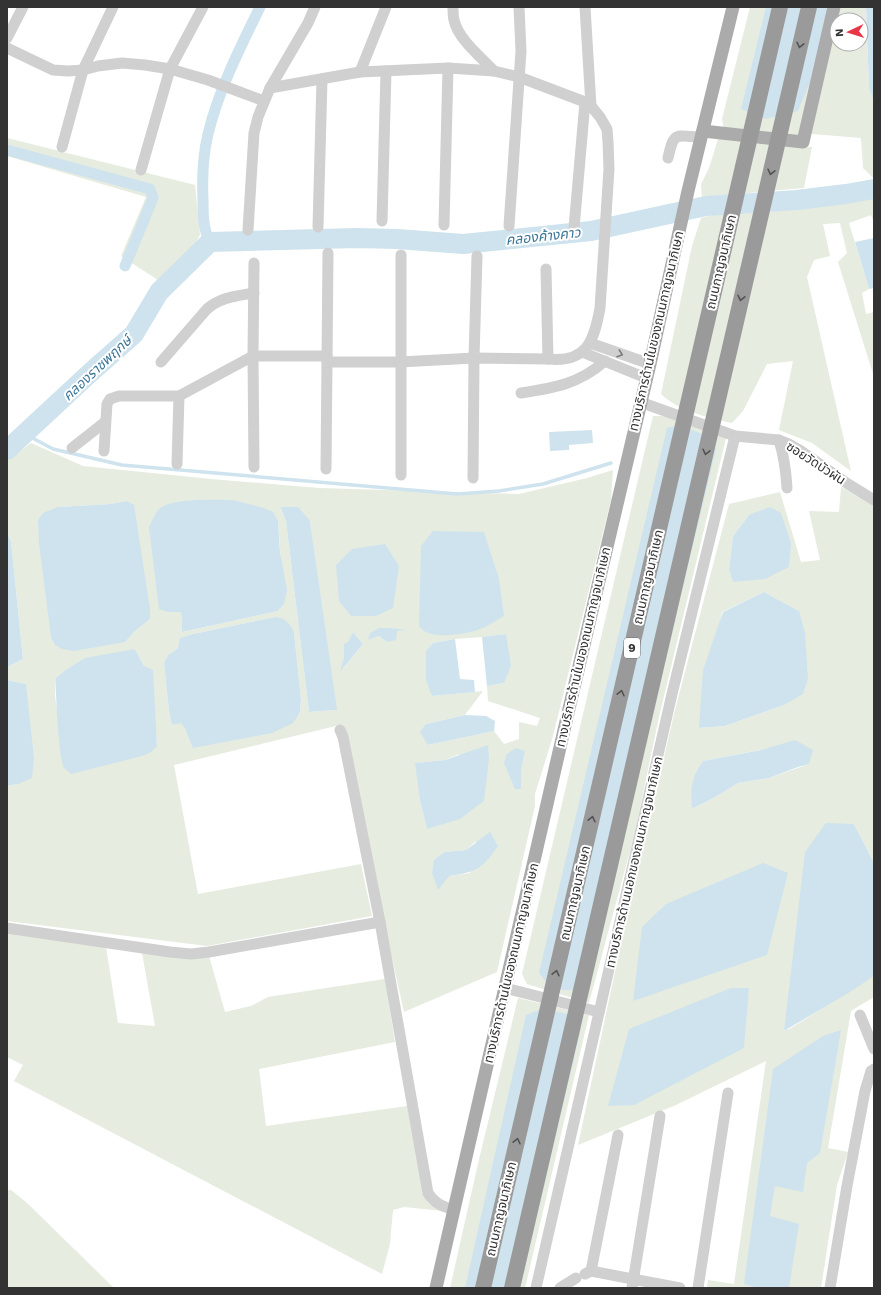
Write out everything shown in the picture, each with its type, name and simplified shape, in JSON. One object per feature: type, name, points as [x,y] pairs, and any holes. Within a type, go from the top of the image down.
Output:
[{"type":"highway","name":"ถนนกาญจนาภิเษก","points":[[483,1288],[780,7]]},
{"type":"highway","name":"9","points":[[512,1288],[809,7]]},
{"type":"main road","name":"ทางบริการด้านในของถนนกาญจนาภิเษก","points":[[436,1288],[650,364],[688,191],[733,7]]},
{"type":"main road","points":[[702,134],[803,142],[834,7]]},
{"type":"street","points":[[23,7],[7,46],[52,70],[83,70],[98,66],[122,63],[145,65],[170,69],[208,80],[264,101]]},
{"type":"street","points":[[62,147],[83,70],[113,7]]},
{"type":"street","points":[[140,170],[170,69],[203,7]]},
{"type":"street","points":[[248,230],[254,133],[258,117],[270,88],[308,23],[315,7]]},
{"type":"street","points":[[360,72],[386,7]]},
{"type":"street","points":[[453,7],[454,20],[458,30],[494,72]]},
{"type":"street","points":[[509,226],[521,51],[519,7]]},
{"type":"street","points":[[574,228],[588,104],[585,7]]},
{"type":"street","points":[[104,451],[107,404],[110,399],[119,396],[179,396],[253,356],[400,362],[474,358],[560,360],[568,359],[582,352],[590,343],[597,327],[600,308],[609,169],[607,130],[600,117],[588,104],[519,77],[494,72],[448,68],[360,72],[270,88]]},
{"type":"street","points":[[444,225],[448,68]]},
{"type":"street","points":[[382,221],[386,71]]},
{"type":"street","points":[[318,227],[322,79]]},
{"type":"street","points":[[668,158],[672,141],[675,138],[679,136],[702,134]]},
{"type":"street","points":[[326,469],[328,253]]},
{"type":"street","points":[[401,255],[401,475]]},
{"type":"street","points":[[473,478],[477,256]]},
{"type":"street","points":[[254,263],[254,467]]},
{"type":"street","points":[[546,269],[548,359]]},
{"type":"street","points":[[161,362],[214,302],[225,298],[254,293]]},
{"type":"street","points":[[590,343],[650,364]]},
{"type":"street","points":[[582,352],[646,378]]},
{"type":"street","points":[[521,393],[564,386],[594,371],[605,361]]},
{"type":"street","points":[[177,464],[179,396]]},
{"type":"street","name":"ซอยวัดบัวผัน","points":[[640,402],[735,436],[779,440],[789,444],[802,451],[848,484],[874,500]]},
{"type":"street","points":[[72,448],[105,422]]},
{"type":"street","name":"ทางบริการด้านนอกของถนนกาญจนาภิเษก","points":[[536,1288],[672,694],[735,436]]},
{"type":"street","points":[[779,440],[784,462],[787,488]]},
{"type":"street","points":[[340,730],[343,737],[380,922],[428,1193],[432,1200],[438,1205],[454,1210]]},
{"type":"street","points":[[7,928],[191,954],[380,922]]},
{"type":"street","points":[[505,988],[599,1012]]},
{"type":"street","points":[[860,1016],[874,1049]]},
{"type":"street","points":[[830,1288],[865,1091],[871,1071],[874,1069]]},
{"type":"street","points":[[698,1288],[728,1093]]},
{"type":"street","points":[[632,1284],[660,1116]]},
{"type":"street","points":[[584,1275],[618,1135]]},
{"type":"street","points":[[560,1288],[584,1275],[632,1284],[680,1288]]},
{"type":"shaded area","points":[[750,7],[866,7],[866,12],[829,12],[829,52],[868,52],[869,88],[874,102],[874,177],[872,177],[863,168],[861,138],[812,134],[793,136],[724,129],[722,119]]},
{"type":"shaded area","points":[[7,138],[195,185],[200,235],[187,259],[161,282],[121,256],[146,197],[7,156]]},
{"type":"shaded area","points":[[718,139],[812,147],[804,188],[765,191],[702,200],[701,184],[709,168]]},
{"type":"shaded area","points":[[874,194],[874,223],[871,215],[849,223],[869,289],[862,293],[866,314],[874,312],[874,377],[838,262],[847,253],[840,223],[823,224],[830,256],[814,260],[807,277],[851,471],[812,443],[779,430],[793,361],[767,364],[743,411],[732,423],[685,410],[661,394],[692,246],[701,218],[723,212],[781,209],[794,204]]},
{"type":"shaded area","points":[[653,416],[664,416],[726,438],[659,717],[634,836],[589,1003],[527,984],[522,974]]},
{"type":"shaded area","points":[[31,443],[83,466],[319,488],[519,494],[587,478],[613,470],[611,500],[553,736],[535,794],[535,806],[497,972],[404,1012],[340,725],[174,765],[198,894],[361,864],[372,916],[207,946],[7,921],[7,786],[18,784],[26,684],[7,680],[7,667],[23,659],[11,541],[7,533],[7,461]],"holes":[[[128,501],[150,619],[134,632],[125,642],[55,645],[51,638],[46,590],[58,507],[110,504]],[[280,508],[310,521],[336,710],[309,712],[286,521]],[[278,521],[284,604],[278,611],[182,632],[182,617],[180,612]],[[275,617],[294,632],[301,699],[300,713],[193,747],[181,722],[172,725],[169,711],[164,663],[168,655],[178,648],[181,638],[193,634]],[[391,628],[403,630],[397,630],[387,642],[379,636],[368,640]],[[353,632],[363,644],[341,671]],[[506,634],[504,683],[487,686],[488,701],[540,718],[537,726],[519,722],[519,739],[504,744],[494,731],[428,745],[426,724],[465,715],[483,691],[432,696],[426,651],[433,643],[455,639]],[[135,649],[144,666],[156,732],[157,746],[64,767],[55,695],[56,678]],[[525,751],[521,771],[521,789],[515,789]],[[459,754],[427,829],[420,801],[416,763],[445,760]],[[476,841],[470,873],[449,876],[445,852],[466,850]]]},
{"type":"shaded area","points":[[841,487],[874,506],[874,863],[854,824],[784,1031],[874,976],[874,997],[851,1011],[828,1148],[848,1152],[837,1185],[821,1288],[707,1288],[708,1280],[734,1284],[766,1061],[676,1105],[578,1145],[625,925],[675,710],[729,504],[780,492],[801,562],[820,560],[809,511],[839,512]],"holes":[[[749,515],[729,569],[733,536]],[[764,592],[799,611],[784,705],[725,726],[700,728],[722,612]],[[760,750],[809,764],[769,778],[738,783],[692,809],[703,761]]]},
{"type":"shaded area","points":[[7,932],[106,947],[118,1023],[155,1026],[142,953],[209,956],[225,1012],[251,1006],[268,997],[385,979],[395,1042],[259,1069],[266,1126],[407,1106],[428,1203],[443,1211],[404,1207],[393,1210],[390,1244],[382,1274],[14,1081],[23,1065],[7,1057]]},
{"type":"shaded area","points":[[518,998],[589,1015],[525,1288],[450,1288],[477,1168]]},
{"type":"shaded area","points":[[7,1190],[11,1190],[26,1202],[114,1288],[7,1288]]},
{"type":"water","points":[[766,7],[832,7],[831,12],[829,12],[829,20],[817,72],[808,87],[798,111],[766,119],[741,109]]},
{"type":"water","points":[[866,7],[874,7],[874,102],[869,88],[868,52],[869,52],[869,12],[866,12]]},
{"type":"water","points":[[874,238],[874,288],[869,289],[855,242]]},
{"type":"water","points":[[678,425],[700,433],[713,441],[716,449],[586,990],[563,990],[547,983],[539,973],[667,428]]},
{"type":"water","points":[[592,430],[593,443],[569,445],[569,450],[550,451],[549,432]]},
{"type":"water","points":[[196,500],[233,500],[264,508],[273,512],[278,521],[280,552],[287,590],[284,604],[278,611],[182,632],[182,617],[180,612],[167,612],[159,609],[149,527],[158,511],[162,507],[169,504]]},
{"type":"water","points":[[127,501],[134,505],[150,609],[150,619],[134,632],[125,642],[74,651],[62,649],[55,645],[51,638],[39,543],[38,520],[43,513],[58,507],[110,504]]},
{"type":"water","points":[[280,507],[298,507],[310,521],[337,710],[309,712],[286,521]]},
{"type":"water","points":[[770,507],[781,513],[791,543],[789,567],[765,579],[733,582],[729,569],[733,536],[749,515]]},
{"type":"water","points":[[433,531],[484,532],[499,579],[504,616],[478,630],[460,634],[431,634],[424,631],[419,626],[421,546]]},
{"type":"water","points":[[7,533],[11,541],[23,659],[7,667]]},
{"type":"water","points":[[385,544],[399,566],[393,608],[376,616],[351,616],[339,601],[336,565],[352,549]]},
{"type":"water","points":[[764,592],[799,611],[805,633],[808,679],[803,694],[784,705],[725,726],[699,728],[703,670],[723,612]]},
{"type":"water","points":[[275,617],[286,621],[294,632],[301,699],[300,712],[293,723],[272,733],[193,748],[181,723],[172,725],[164,663],[168,655],[178,648],[180,638]]},
{"type":"water","points":[[379,628],[406,630],[397,631],[396,640],[387,642],[379,636],[368,640],[370,633]]},
{"type":"water","points":[[353,632],[363,644],[340,672],[344,658],[344,644],[348,642]]},
{"type":"water","points":[[506,634],[511,666],[504,683],[487,686],[482,637]]},
{"type":"water","points":[[455,639],[460,679],[474,680],[475,692],[432,696],[426,680],[426,651],[433,643]]},
{"type":"water","points":[[135,649],[144,666],[153,670],[157,746],[151,752],[142,756],[71,774],[64,768],[60,753],[56,678],[85,658]]},
{"type":"water","points":[[7,680],[26,684],[34,758],[32,778],[18,784],[7,786]]},
{"type":"water","points":[[465,715],[486,716],[495,721],[494,731],[428,745],[420,732],[426,724]]},
{"type":"water","points":[[795,740],[813,750],[809,764],[769,778],[738,783],[692,809],[692,784],[703,761],[761,750]]},
{"type":"water","points":[[488,745],[489,759],[484,801],[460,819],[427,829],[420,801],[415,763],[445,760]]},
{"type":"water","points":[[516,748],[525,751],[521,771],[521,789],[515,789],[504,763],[507,754]]},
{"type":"water","points":[[826,823],[854,824],[874,863],[874,976],[784,1031],[805,852]]},
{"type":"water","points":[[490,832],[498,846],[488,860],[473,871],[449,876],[438,890],[432,873],[434,860],[445,852],[466,850]]},
{"type":"water","points":[[763,863],[788,873],[767,955],[633,1001],[642,927],[666,904]]},
{"type":"water","points":[[731,988],[749,988],[744,1048],[634,1105],[608,1106],[629,1029]]},
{"type":"water","points":[[539,1010],[560,1012],[580,1018],[581,1028],[520,1288],[465,1288],[526,1015]]},
{"type":"water","points":[[841,1030],[820,1153],[807,1163],[803,1192],[775,1186],[770,1216],[799,1224],[789,1288],[758,1288],[744,1284],[773,1069],[823,1036]]},
{"type":"waterway","points":[[210,242],[206,232],[203,211],[203,175],[206,142],[224,85],[260,7]]},
{"type":"waterway","points":[[7,150],[150,189],[153,198],[125,266]]},
{"type":"waterway","name":"คลองค้างคาว","points":[[7,450],[134,334],[159,292],[210,242],[357,238],[397,239],[463,244],[591,231],[706,206],[797,200],[874,189]]},
{"type":"waterway","points":[[25,434],[53,449],[122,465],[457,494],[499,491],[543,484],[611,463]]},
{"type":"water label","name":"คลองราชพฤกษ์","points":[[97,368]]}]
